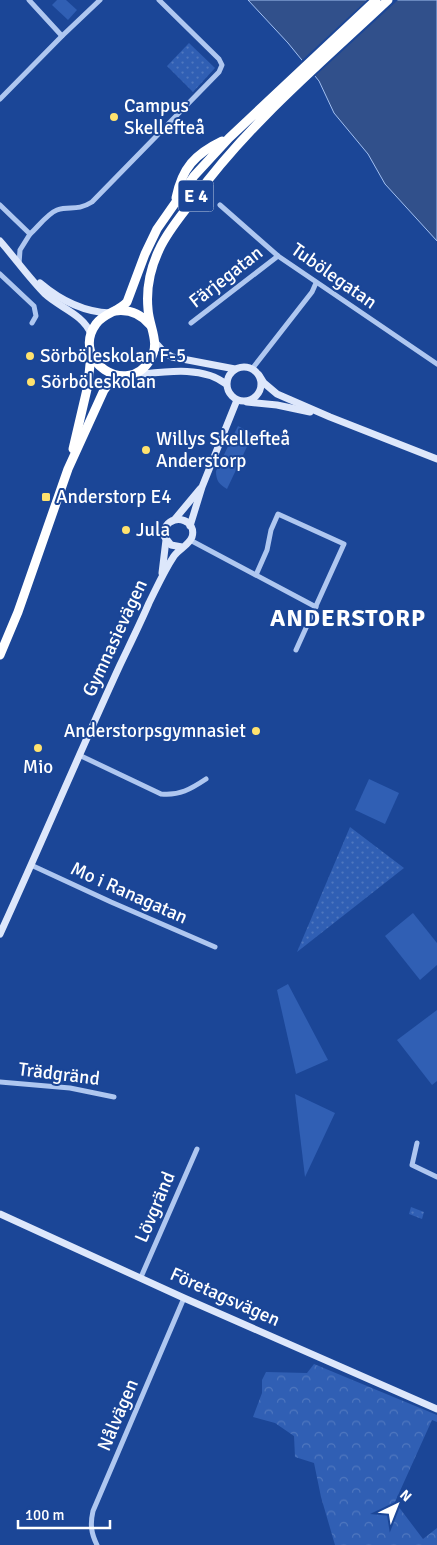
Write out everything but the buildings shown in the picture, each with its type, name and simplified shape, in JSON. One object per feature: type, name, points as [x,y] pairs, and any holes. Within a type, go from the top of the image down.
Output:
[{"type":"highway","name":"E 4","points":[[155,340],[148,311],[147,296],[151,268],[160,249],[200,190],[229,156],[297,79],[376,0]]},
{"type":"highway","name":"E 4","points":[[111,312],[127,302],[145,254],[157,229],[175,202],[178,188],[189,164],[211,146],[229,138],[388,0]]},
{"type":"highway","points":[[0,655],[18,612],[68,469],[104,390],[112,379],[118,376],[130,375],[141,370],[149,363],[154,354],[155,340],[149,324],[140,316],[128,311],[111,312],[97,323],[91,334],[88,384],[68,469]]},
{"type":"highway","points":[[91,354],[101,368],[118,376]]},
{"type":"street","points":[[29,0],[62,36]]},
{"type":"street","points":[[0,99],[100,0]]},
{"type":"street","points":[[20,264],[20,250],[30,234],[53,212],[59,209],[80,208],[92,202],[219,72],[222,65],[219,59],[159,0]]},
{"type":"street","points":[[0,205],[30,234]]},
{"type":"street","name":"Tubölegatan","points":[[220,205],[278,256],[437,364]]},
{"type":"street","points":[[0,241],[51,300],[81,319],[91,334]]},
{"type":"street","name":"Färjegatan","points":[[191,323],[278,256]]},
{"type":"street","points":[[26,271],[58,296],[90,310],[111,312]]},
{"type":"street","points":[[0,274],[34,306],[36,316],[32,322]]},
{"type":"street","points":[[252,369],[312,292],[316,283]]},
{"type":"street","points":[[155,340],[164,352],[172,357],[235,368],[244,366],[252,369],[259,375],[264,384],[277,394],[437,459]]},
{"type":"street","points":[[235,368],[229,374],[226,384],[228,392],[239,400],[277,404],[330,417]]},
{"type":"street","points":[[130,375],[191,372],[215,377],[226,384]]},
{"type":"street","points":[[239,400],[252,399],[258,394],[261,384],[259,375]]},
{"type":"street","points":[[190,526],[202,487],[239,400]]},
{"type":"street","points":[[174,519],[182,519],[190,526],[192,533],[190,540],[182,547],[171,545],[166,540],[164,529],[202,487]]},
{"type":"street","points":[[256,575],[267,550],[271,530],[278,514],[344,544],[296,650]]},
{"type":"street","name":"Gymnasievägen","points":[[162,576],[166,540]]},
{"type":"street","points":[[190,540],[316,607]]},
{"type":"street","name":"Gymnasievägen","points":[[0,934],[79,755],[162,576],[182,547]]},
{"type":"street","points":[[79,755],[161,794],[171,795],[180,793],[206,779]]},
{"type":"street","name":"Mo i Ranagatan","points":[[31,866],[215,947]]},
{"type":"street","name":"Trädgränd","points":[[0,1082],[70,1088],[114,1097]]},
{"type":"street","points":[[417,1143],[412,1165],[437,1177]]},
{"type":"street","name":"Lövgränd","points":[[141,1277],[197,1149]]},
{"type":"street","name":"Företagsvägen","points":[[0,1214],[184,1298],[437,1409]]},
{"type":"street","name":"Nålvägen","points":[[97,1545],[92,1535],[90,1522],[93,1511],[184,1298]]},
{"type":"green space","points":[[57,0],[66,0],[77,10],[68,20],[52,5]]},
{"type":"green space","points":[[189,43],[215,68],[193,92],[167,66]]},
{"type":"green space","points":[[238,426],[253,434],[227,489],[218,482],[216,471]]},
{"type":"green space","points":[[369,779],[399,793],[385,824],[355,810]]},
{"type":"green space","points":[[350,827],[404,868],[297,952]]},
{"type":"green space","points":[[413,913],[437,943],[437,965],[420,980],[385,936]]},
{"type":"green space","points":[[288,984],[328,1060],[296,1074],[277,990]]},
{"type":"green space","points":[[437,1010],[437,1081],[432,1085],[397,1040]]},
{"type":"green space","points":[[295,1094],[335,1113],[305,1177]]},
{"type":"green space","points":[[411,1207],[424,1212],[422,1219],[409,1214]]},
{"type":"green space","points":[[314,1364],[437,1415],[437,1422],[432,1420],[395,1502],[423,1539],[437,1528],[437,1545],[335,1545],[321,1497],[314,1463],[295,1457],[294,1436],[275,1423],[253,1417],[262,1393],[262,1380],[266,1372],[307,1373]]},
{"type":"shaded area","points":[[248,0],[437,0],[437,241],[385,184],[368,154],[334,113],[319,81],[288,43]]},
{"type":"pier","points":[[367,0],[398,0],[313,78],[300,62]]},
{"type":"place","name":"Campus Skellefteå","points":[[114,117]]},
{"type":"place","name":"Sörböleskolan F-5","points":[[30,356]]},
{"type":"place","name":"Sörböleskolan","points":[[31,382]]},
{"type":"place","name":"Willys Skellefteå Anderstorp","points":[[146,450]]},
{"type":"place","name":"Anderstorp E4","points":[[46,497]]},
{"type":"place","name":"Jula","points":[[126,530]]},
{"type":"place","name":"Anderstorpsgymnasiet","points":[[256,731]]},
{"type":"place","name":"Mio","points":[[38,748]]},
{"type":"district","name":"ANDERSTORP","points":[[348,618]]}]
